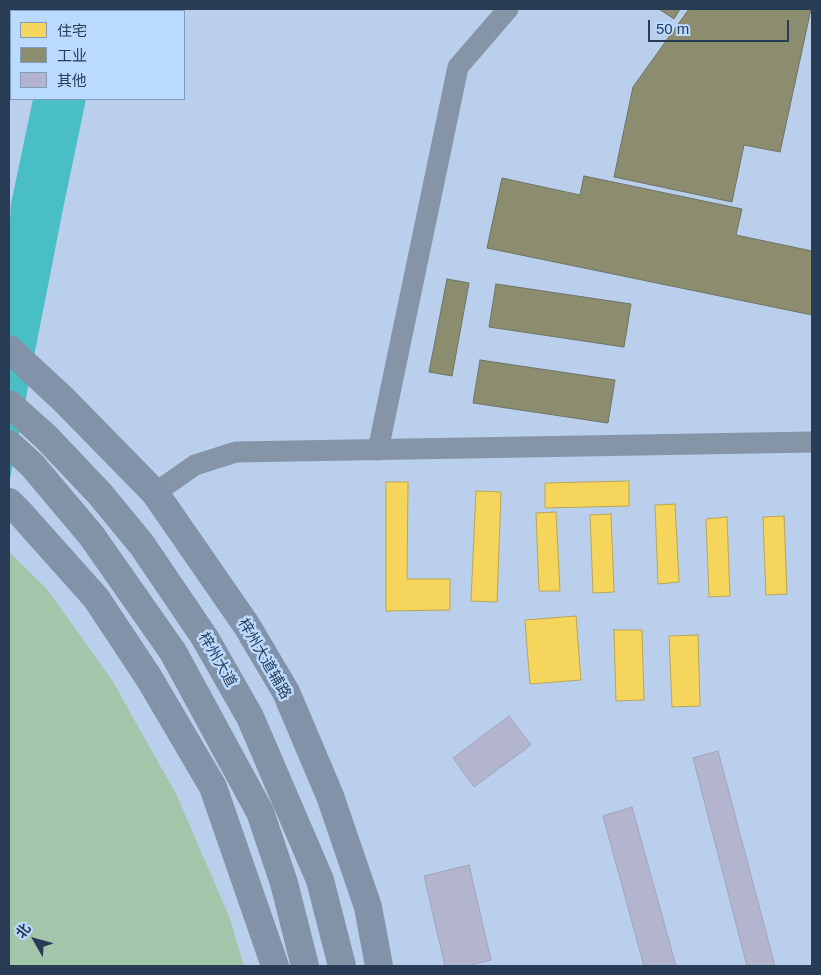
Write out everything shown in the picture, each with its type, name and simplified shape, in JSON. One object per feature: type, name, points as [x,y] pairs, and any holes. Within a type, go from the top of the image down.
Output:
[{"type":"highway","name":"梓州大道","points":[[9,404],[46,437],[100,494],[142,545],[205,638],[245,710],[320,880],[342,966]]},
{"type":"highway","points":[[9,444],[32,465],[91,536],[174,652],[260,812],[284,883],[305,966]]},
{"type":"main road","name":"梓州大道辅路","points":[[9,349],[63,399],[155,493],[247,626],[286,692],[330,796],[368,907],[379,966]]},
{"type":"main road","points":[[15,508],[96,598],[149,678],[213,787],[275,966]]},
{"type":"street","points":[[378,450],[458,67],[508,9]]},
{"type":"street","points":[[155,493],[195,465],[236,452],[812,442]]},
{"type":"shaded area","points":[[33,100],[86,100],[9,484],[9,235],[11,204]]},
{"type":"shaded area","points":[[9,552],[47,589],[112,680],[176,794],[229,916],[244,966],[9,966]]},
{"type":"building: 住宅","points":[[629,481],[629,506],[545,508],[545,483]]},
{"type":"building: 住宅","points":[[386,482],[408,482],[407,579],[450,579],[450,610],[386,611]]},
{"type":"building: 住宅","points":[[476,491],[501,492],[497,602],[471,601]]},
{"type":"building: 住宅","points":[[675,504],[679,582],[658,584],[655,505]]},
{"type":"building: 住宅","points":[[556,512],[560,591],[539,591],[536,513]]},
{"type":"building: 住宅","points":[[611,514],[614,592],[593,593],[590,515]]},
{"type":"building: 住宅","points":[[784,516],[787,594],[766,595],[763,517]]},
{"type":"building: 住宅","points":[[727,517],[730,596],[709,597],[706,519]]},
{"type":"building: 住宅","points":[[576,616],[581,680],[530,684],[525,620]]},
{"type":"building: 住宅","points":[[614,630],[642,630],[644,700],[616,701]]},
{"type":"building: 住宅","points":[[698,635],[700,706],[672,707],[669,636]]},
{"type":"building: 工业","points":[[659,9],[680,9],[674,19]]},
{"type":"building: 工业","points":[[689,9],[811,9],[780,152],[744,145],[732,202],[614,177],[633,87]]},
{"type":"building: 工业","points":[[584,176],[742,209],[736,235],[812,251],[812,315],[487,248],[502,178],[580,195]]},
{"type":"building: 工业","points":[[447,279],[469,283],[452,376],[429,372]]},
{"type":"building: 工业","points":[[496,284],[631,304],[624,347],[489,327]]},
{"type":"building: 工业","points":[[480,360],[615,380],[608,423],[473,403]]},
{"type":"building: 其他","points":[[509,716],[531,745],[474,787],[453,758]]},
{"type":"building: 其他","points":[[718,751],[775,966],[747,966],[693,758]]},
{"type":"building: 其他","points":[[632,807],[676,966],[644,966],[603,816]]},
{"type":"building: 其他","points":[[469,865],[491,960],[467,966],[445,966],[424,876]]}]
